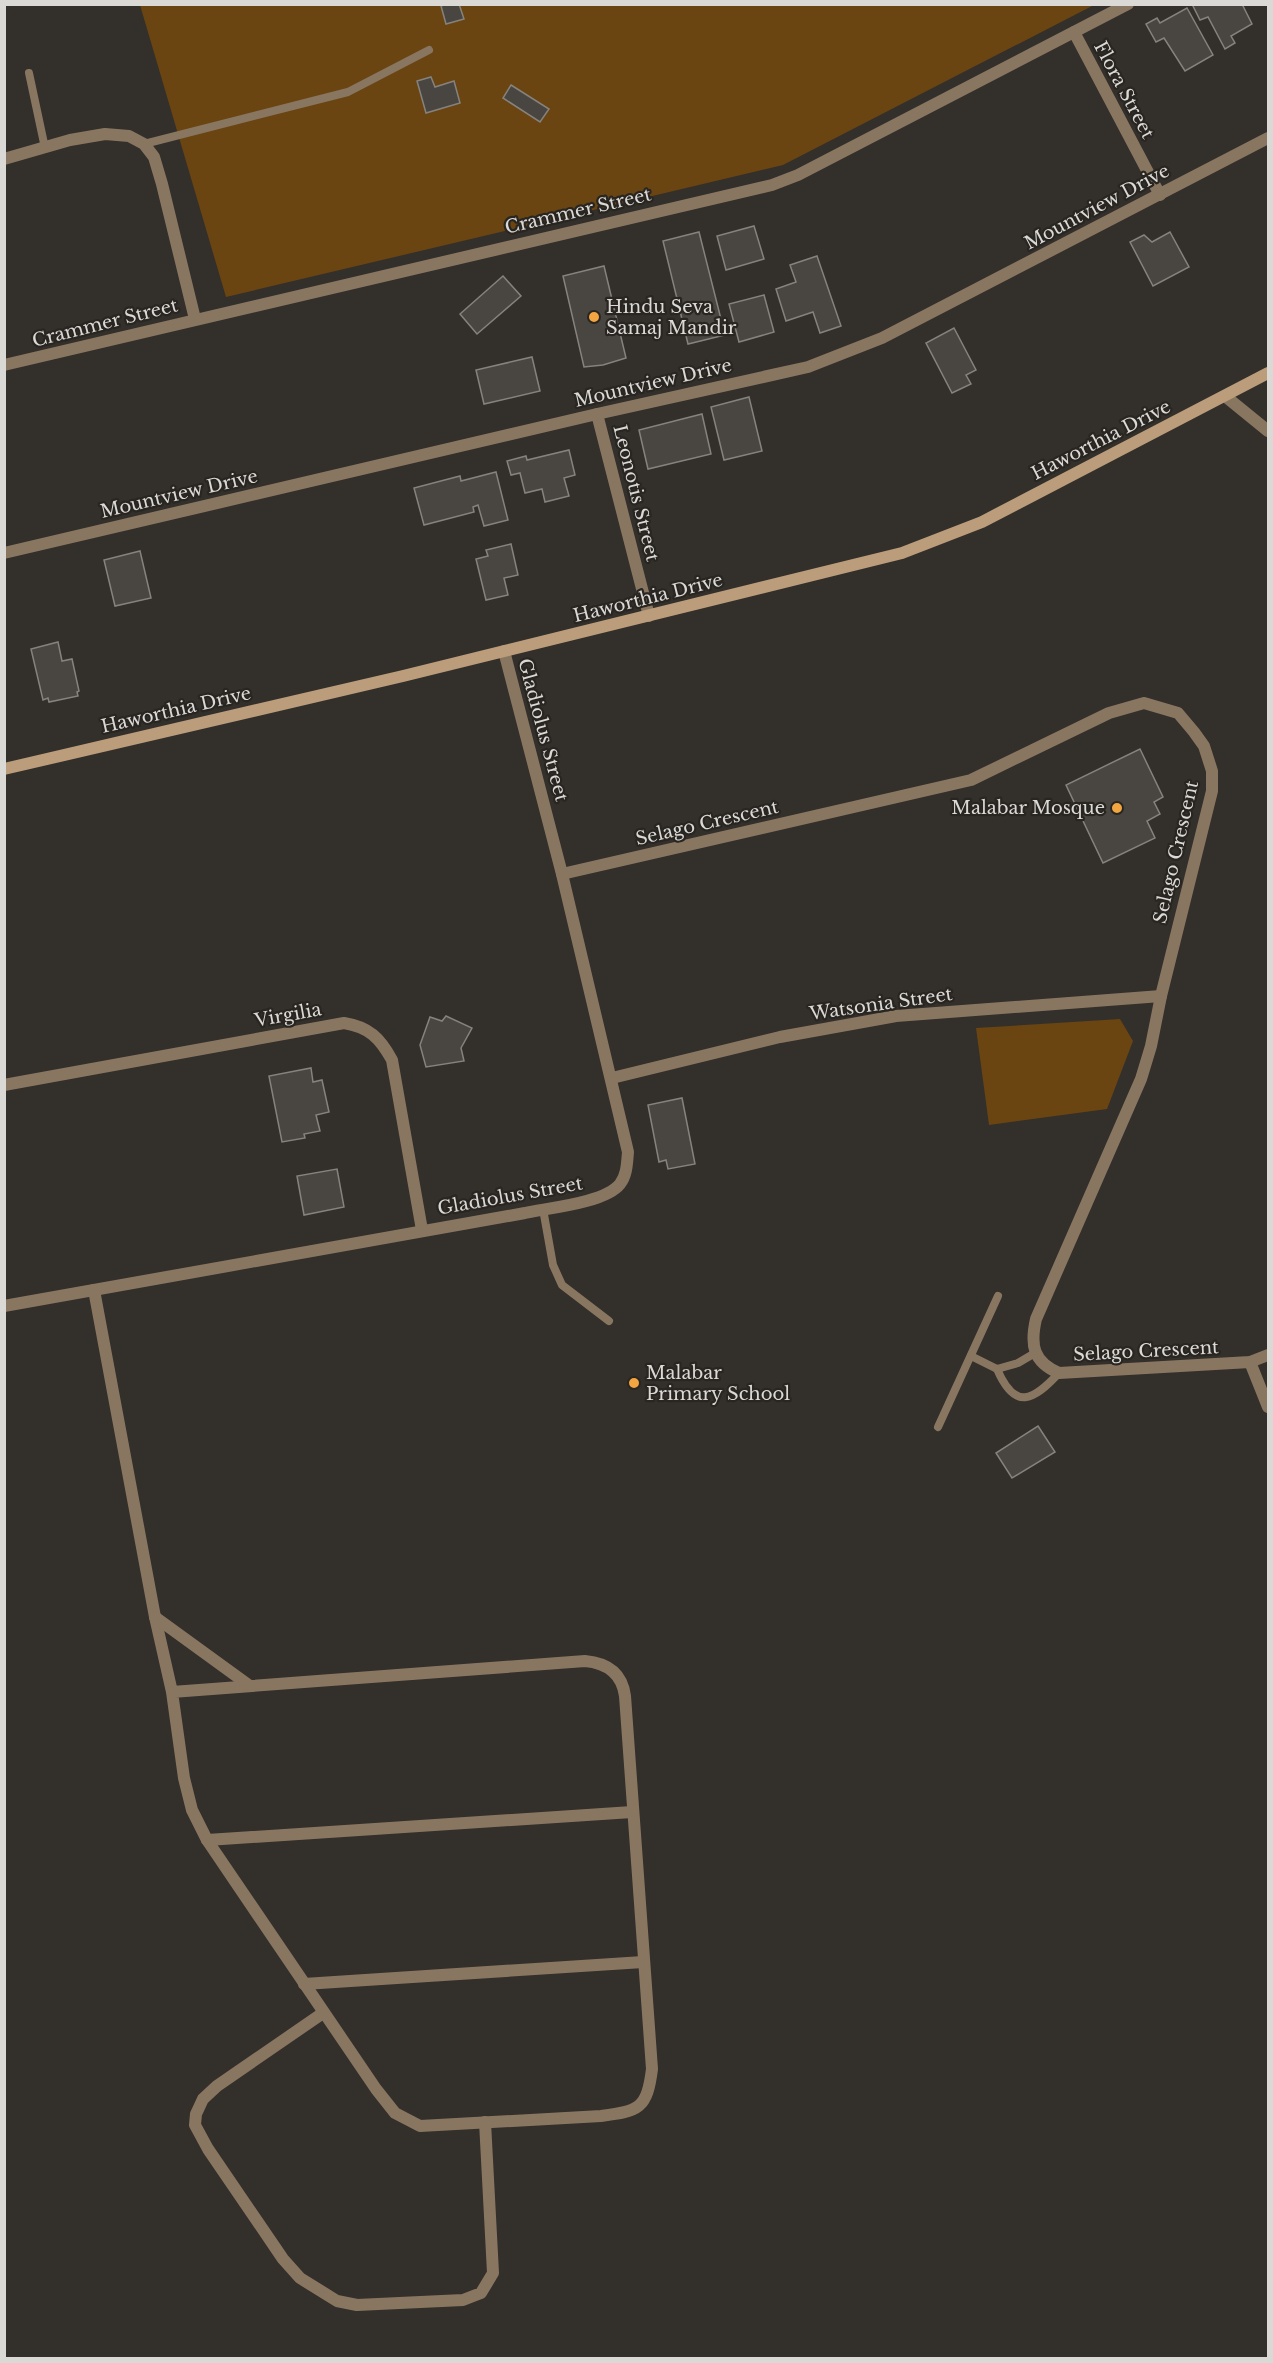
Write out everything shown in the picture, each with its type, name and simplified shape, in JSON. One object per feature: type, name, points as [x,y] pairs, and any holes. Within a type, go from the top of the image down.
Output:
[{"type":"street","name":"Crammer Street","points":[[4,365],[772,185],[808,170],[1128,4]]},
{"type":"street","name":"Flora Street","points":[[1074,33],[1160,195]]},
{"type":"street","points":[[4,159],[105,134],[129,136],[144,144],[154,157],[195,319]]},
{"type":"street","name":"Mountview Drive","points":[[4,553],[808,367],[882,339],[1269,138]]},
{"type":"street","name":"Haworthia Drive","points":[[4,769],[839,570],[943,539],[982,522],[1269,373]]},
{"type":"street","points":[[1225,396],[1269,431]]},
{"type":"street","name":"Leonotis Street","points":[[597,414],[649,616]]},
{"type":"street","name":"Gladiolus Street","points":[[4,1306],[543,1209],[598,1198],[620,1184],[627,1168],[628,1152],[612,1078],[504,651]]},
{"type":"street","name":"Selago Crescent","points":[[562,874],[971,780],[1109,713],[1144,703],[1178,713],[1204,746],[1212,771],[1212,791],[1161,996],[1151,1046],[1141,1079],[1036,1319],[1032,1337],[1035,1353],[1047,1368],[1059,1373],[1251,1362],[1266,1357]]},
{"type":"street","name":"Watsonia Street","points":[[612,1078],[780,1037],[896,1016],[1161,996]]},
{"type":"street","name":"Virgilia","points":[[4,1085],[344,1023],[357,1025],[377,1036],[392,1060],[422,1230]]},
{"type":"street","points":[[94,1290],[155,1617],[172,1692],[184,1778],[192,1810],[207,1840],[323,2013],[376,2090],[395,2113],[420,2126],[601,2116],[628,2113],[641,2104],[649,2094],[652,2070],[624,1688],[616,1674],[605,1665],[585,1661],[172,1692]]},
{"type":"street","points":[[1251,1362],[1269,1407]]},
{"type":"street","points":[[155,1617],[250,1686]]},
{"type":"street","points":[[207,1840],[632,1812]]},
{"type":"street","points":[[304,1984],[643,1962]]},
{"type":"street","points":[[323,2013],[217,2086],[199,2106],[195,2125],[208,2149],[283,2259],[300,2278],[318,2291],[337,2301],[357,2305],[463,2300],[481,2293],[493,2273],[485,2122]]},
{"type":"lane","points":[[144,144],[348,92],[429,50]]},
{"type":"lane","points":[[29,73],[45,148]]},
{"type":"lane","points":[[543,1209],[553,1265],[562,1285],[609,1321]]},
{"type":"lane","points":[[938,1427],[998,1296]]},
{"type":"lane","points":[[997,1369],[1018,1363],[1035,1353]]},
{"type":"lane","points":[[971,1356],[997,1369],[1016,1397],[1024,1399],[1036,1395],[1059,1373]]},
{"type":"shaded area","points":[[140,5],[1094,5],[783,165],[226,297]]},
{"type":"shaded area","points":[[1120,1019],[1133,1041],[1107,1109],[989,1125],[976,1028]]},
{"type":"building","points":[[459,4],[464,19],[446,24],[441,6]]},
{"type":"building","points":[[1192,4],[1242,4],[1252,24],[1231,36],[1235,43],[1225,49],[1208,17],[1200,20]]},
{"type":"building","points":[[1187,8],[1213,55],[1185,71],[1164,38],[1156,42],[1146,24],[1157,18],[1160,23]]},
{"type":"building","points":[[431,77],[435,87],[454,81],[460,103],[426,113],[417,81]]},
{"type":"building","points":[[511,85],[549,109],[540,122],[503,98]]},
{"type":"building","points":[[754,226],[764,259],[726,270],[717,236]]},
{"type":"building","points":[[699,232],[725,335],[688,344],[663,241]]},
{"type":"building","points":[[1170,232],[1189,267],[1153,286],[1130,242],[1144,235],[1152,242]]},
{"type":"building","points":[[817,256],[841,326],[820,333],[813,312],[786,321],[776,289],[796,282],[790,265]]},
{"type":"building","name":"Hindu Seva Samaj Mandir","points":[[604,266],[626,358],[603,365],[584,367],[563,276]]},
{"type":"building","points":[[503,276],[521,296],[477,334],[460,314]]},
{"type":"building","points":[[764,295],[774,332],[739,342],[729,304]]},
{"type":"building","points":[[954,328],[976,370],[966,375],[971,384],[952,393],[926,343]]},
{"type":"building","points":[[532,357],[540,391],[484,404],[476,370]]},
{"type":"building","points":[[749,397],[762,451],[724,460],[711,407]]},
{"type":"building","points":[[702,414],[711,454],[648,469],[639,430]]},
{"type":"building","points":[[569,450],[575,475],[564,478],[569,496],[545,502],[542,489],[525,493],[520,473],[511,475],[507,461],[526,456],[527,460]]},
{"type":"building","points":[[496,472],[508,520],[484,526],[478,505],[473,507],[474,512],[424,525],[414,488],[460,476],[461,481]]},
{"type":"building","points":[[511,544],[518,575],[504,578],[508,595],[486,600],[476,559],[488,556],[486,550]]},
{"type":"building","points":[[140,551],[151,598],[115,606],[104,560]]},
{"type":"building","points":[[58,642],[62,661],[72,659],[79,691],[78,696],[49,702],[48,698],[43,700],[31,649]]},
{"type":"building","name":"Malabar Mosque","points":[[1140,749],[1163,797],[1154,802],[1160,814],[1147,821],[1155,838],[1103,863],[1066,785]]},
{"type":"building","points":[[446,1016],[472,1028],[461,1048],[464,1061],[426,1067],[420,1045],[430,1017],[442,1021]]},
{"type":"building","points":[[311,1068],[313,1082],[322,1080],[329,1112],[316,1115],[320,1131],[304,1134],[305,1138],[282,1142],[269,1076]]},
{"type":"building","points":[[682,1098],[695,1164],[668,1169],[666,1160],[659,1162],[648,1105]]},
{"type":"building","points":[[337,1169],[344,1207],[304,1215],[297,1176]]},
{"type":"building","points":[[1038,1426],[1055,1452],[1012,1478],[996,1453]]},
{"type":"place","name":"Hindu Seva Samaj Mandir","points":[[594,317]]},
{"type":"place","name":"Malabar Mosque","points":[[1117,808]]},
{"type":"place","name":"Malabar Primary School","points":[[634,1383]]}]
